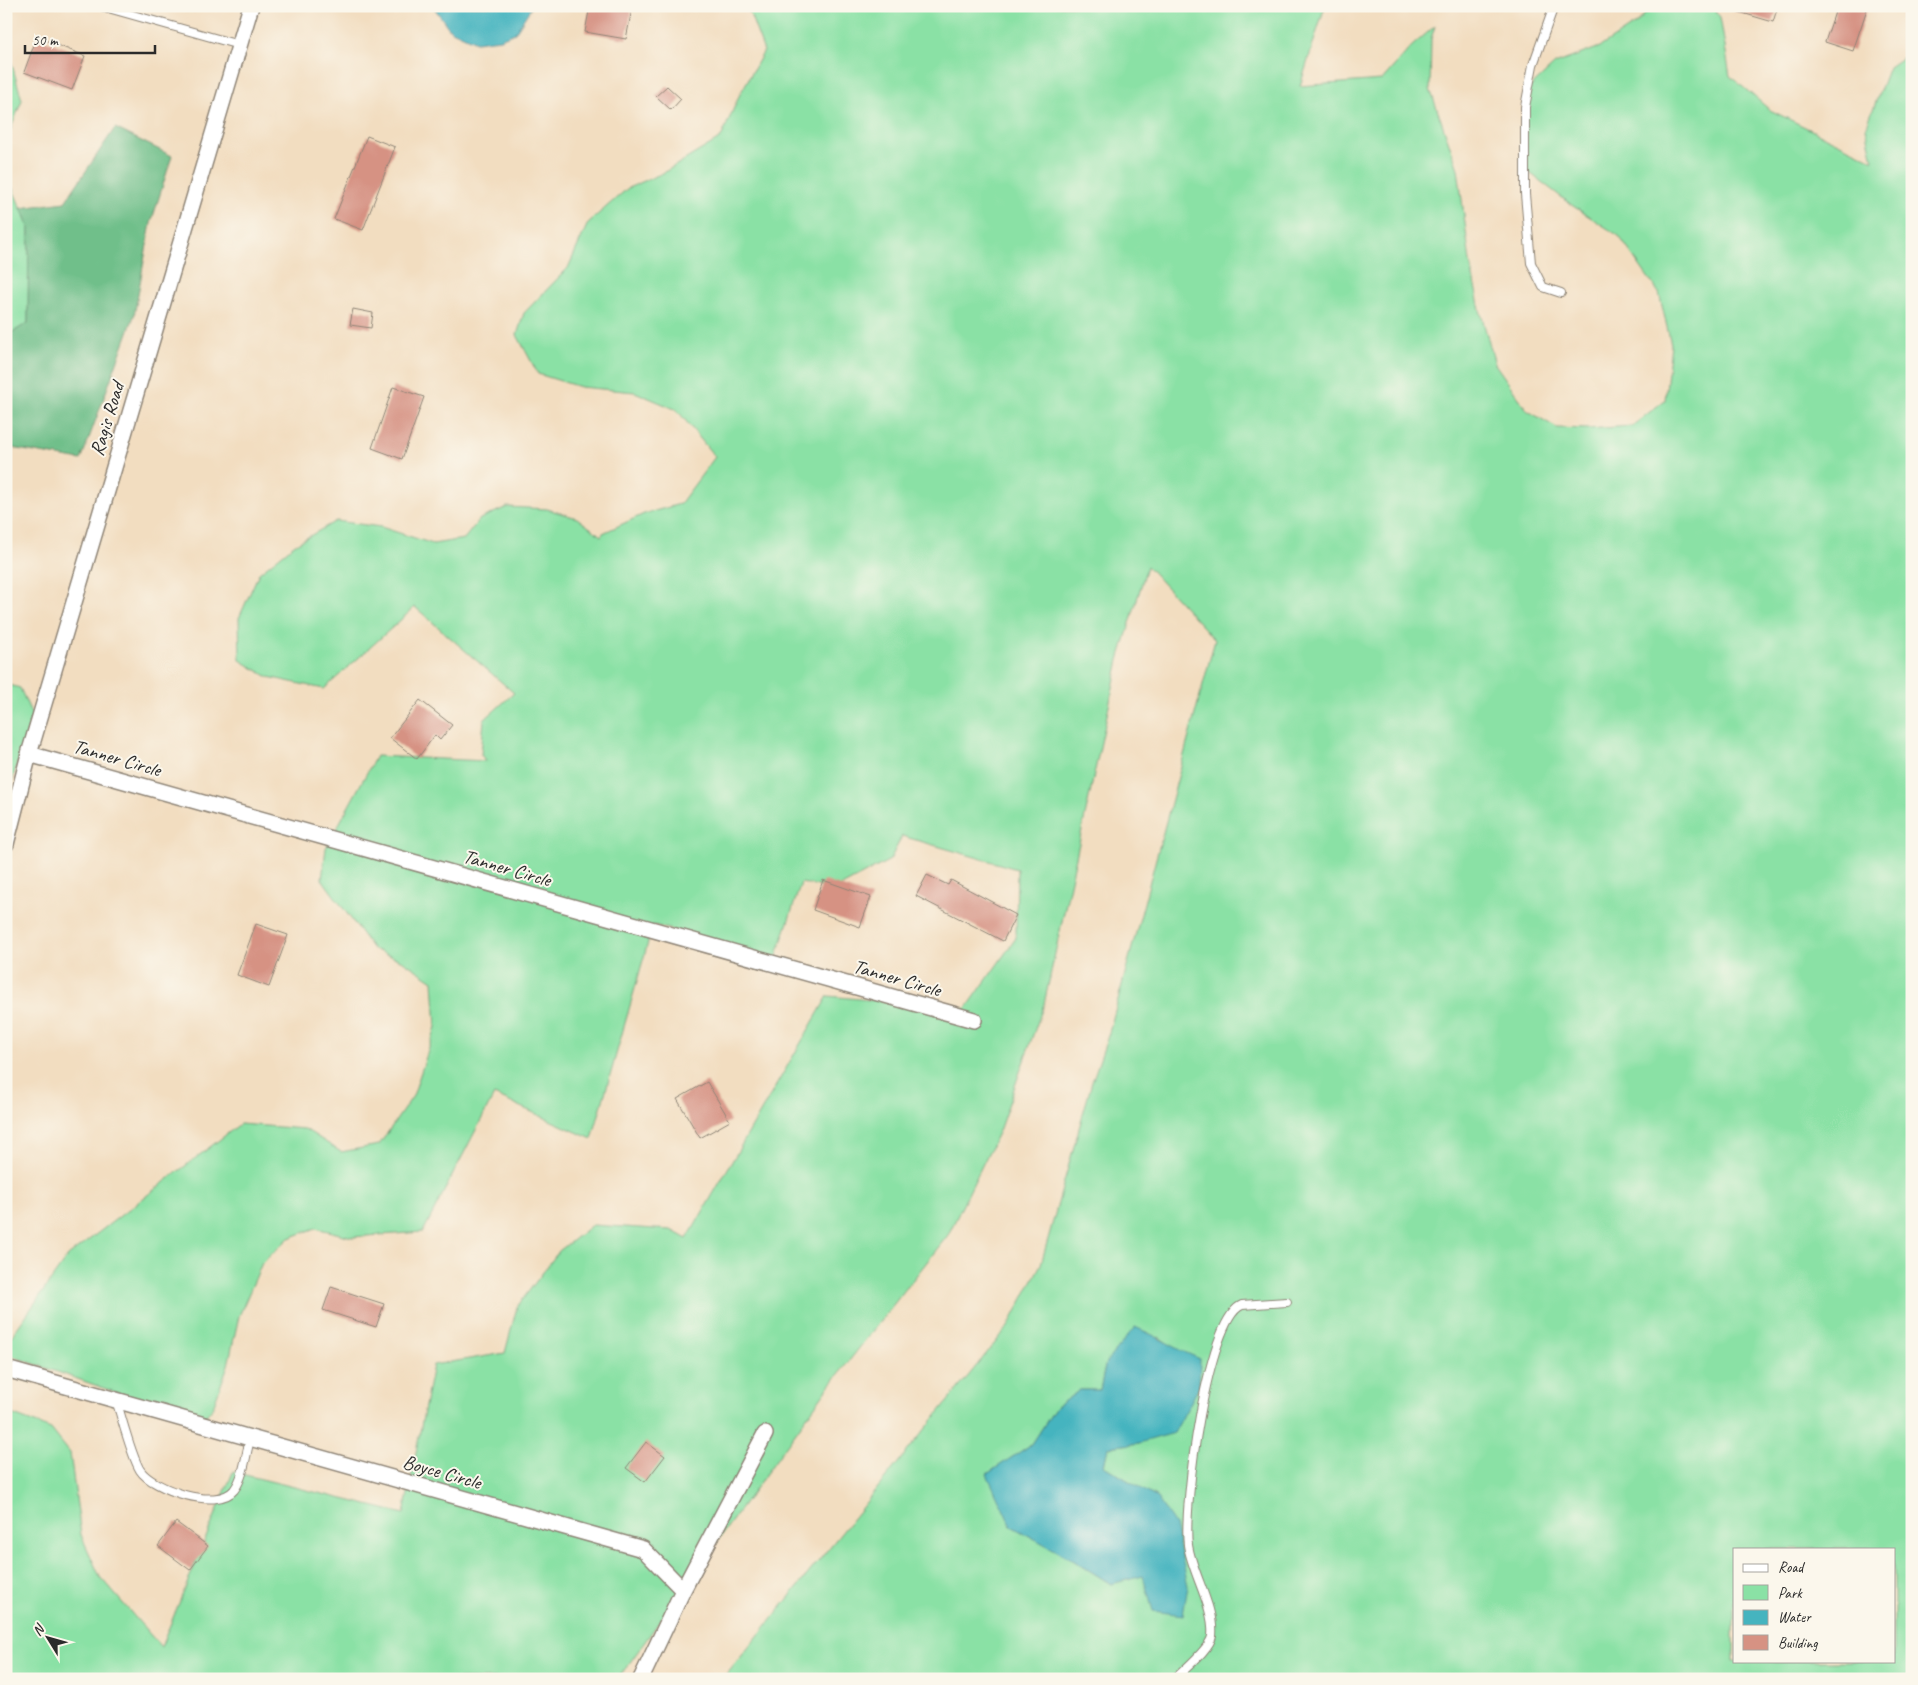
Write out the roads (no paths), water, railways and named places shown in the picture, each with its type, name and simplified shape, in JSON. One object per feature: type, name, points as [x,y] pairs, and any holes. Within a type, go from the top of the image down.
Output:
[{"type":"street","name":"Ragis Road","points":[[6,844],[29,754],[251,6]]},
{"type":"street","name":"Tanner Circle","points":[[29,754],[974,1020]]},
{"type":"street","name":"Boyce Circle","points":[[6,1369],[643,1549],[683,1590]]},
{"type":"street","points":[[641,1679],[683,1590],[765,1434]]},
{"type":"lane","points":[[101,6],[239,45]]},
{"type":"lane","points":[[1554,6],[1533,65],[1525,108],[1525,194],[1531,263],[1542,287],[1560,293]]},
{"type":"lane","points":[[1174,1679],[1206,1648],[1212,1638],[1211,1622],[1188,1545],[1187,1514],[1196,1437],[1212,1365],[1223,1330],[1236,1307],[1287,1302]]},
{"type":"lane","points":[[116,1400],[140,1470],[159,1486],[190,1496],[212,1499],[225,1496],[234,1490],[241,1474],[250,1439]]},
{"type":"water","points":[[433,6],[532,6],[515,33],[500,39],[476,42],[450,30]]},
{"type":"water","points":[[1135,1327],[1200,1359],[1199,1387],[1174,1433],[1139,1443],[1108,1447],[1104,1466],[1157,1498],[1175,1525],[1188,1586],[1183,1615],[1153,1611],[1143,1576],[1111,1584],[1068,1557],[1011,1526],[987,1474],[1032,1444],[1056,1407],[1080,1390],[1100,1390],[1106,1362]]}]
